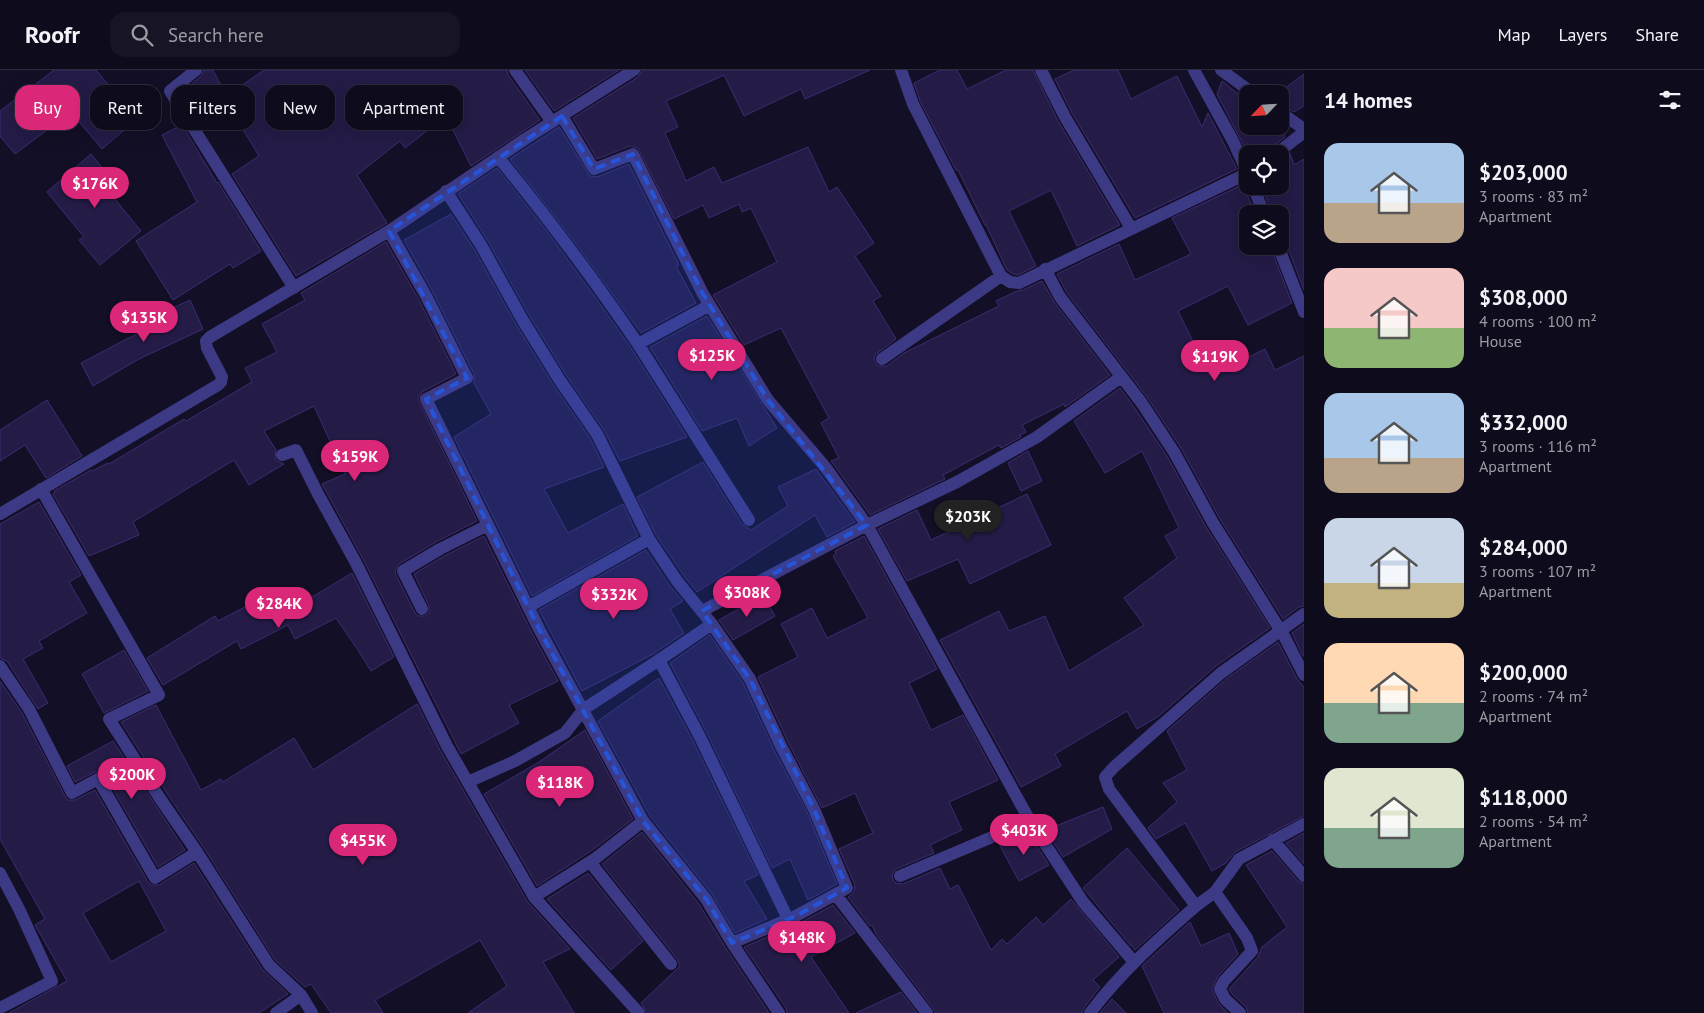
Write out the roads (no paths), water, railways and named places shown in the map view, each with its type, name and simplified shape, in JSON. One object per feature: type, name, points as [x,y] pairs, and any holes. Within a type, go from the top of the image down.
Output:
[{"type":"street","points":[[196,70],[170,91],[294,288]]},
{"type":"street","points":[[515,70],[557,119],[594,169],[633,154],[710,305],[768,400],[826,468],[867,525],[1030,821],[1083,902],[1134,962]]},
{"type":"street","points":[[0,514],[222,382],[222,377],[207,348],[206,342],[210,337],[389,231],[446,191],[634,70]]},
{"type":"street","points":[[901,70],[913,104],[1001,276],[1010,282],[1019,282],[1239,177]]},
{"type":"street","points":[[1041,70],[1065,117],[1131,228]]},
{"type":"street","points":[[1194,70],[1239,155]]},
{"type":"street","points":[[1221,70],[1242,85]]},
{"type":"street","points":[[1287,145],[1304,131],[1289,119]]},
{"type":"street","points":[[498,157],[595,281],[638,344],[749,520]]},
{"type":"street","points":[[446,191],[481,245],[522,319],[559,379],[597,434],[649,539],[677,581],[712,624],[750,679],[814,809],[847,888],[788,919],[732,943]]},
{"type":"street","points":[[389,231],[426,296],[467,378],[426,399],[528,607],[644,822],[706,899],[732,943],[779,1013]]},
{"type":"street","points":[[1282,255],[1304,312]]},
{"type":"street","points":[[1045,269],[1060,297],[1141,402],[1174,452],[1213,523],[1255,587],[1304,675]]},
{"type":"street","points":[[882,359],[1001,276]]},
{"type":"street","points":[[638,344],[710,305]]},
{"type":"street","points":[[702,611],[867,525],[956,482],[1038,437],[1121,378]]},
{"type":"street","points":[[282,455],[296,450],[356,563],[447,746],[534,897],[639,1013]]},
{"type":"street","points":[[41,489],[159,695],[108,719],[197,852],[269,965],[301,996],[312,1013]]},
{"type":"street","points":[[422,609],[403,571],[440,548],[488,524]]},
{"type":"street","points":[[528,607],[649,539]]},
{"type":"street","points":[[1196,906],[1109,789],[1106,777],[1121,761],[1221,673],[1304,614]]},
{"type":"street","points":[[468,782],[515,760],[565,733],[584,709],[712,624]]},
{"type":"street","points":[[659,660],[709,754],[788,919]]},
{"type":"street","points":[[0,666],[29,709],[72,793],[98,779],[155,878],[197,852]]},
{"type":"street","points":[[900,876],[1030,821]]},
{"type":"street","points":[[534,897],[590,862],[644,822]]},
{"type":"street","points":[[1090,1013],[1105,993],[1151,945],[1214,892],[1239,859],[1304,824]]},
{"type":"street","points":[[1273,840],[1304,876]]},
{"type":"street","points":[[590,862],[671,964]]},
{"type":"street","points":[[0,873],[19,909],[52,981],[0,1008]]},
{"type":"street","points":[[1214,892],[1247,938],[1252,952],[1224,981],[1220,989],[1224,998],[1238,1012]]},
{"type":"street","points":[[836,895],[927,1013]]},
{"type":"street","points":[[276,1013],[301,996]]}]
